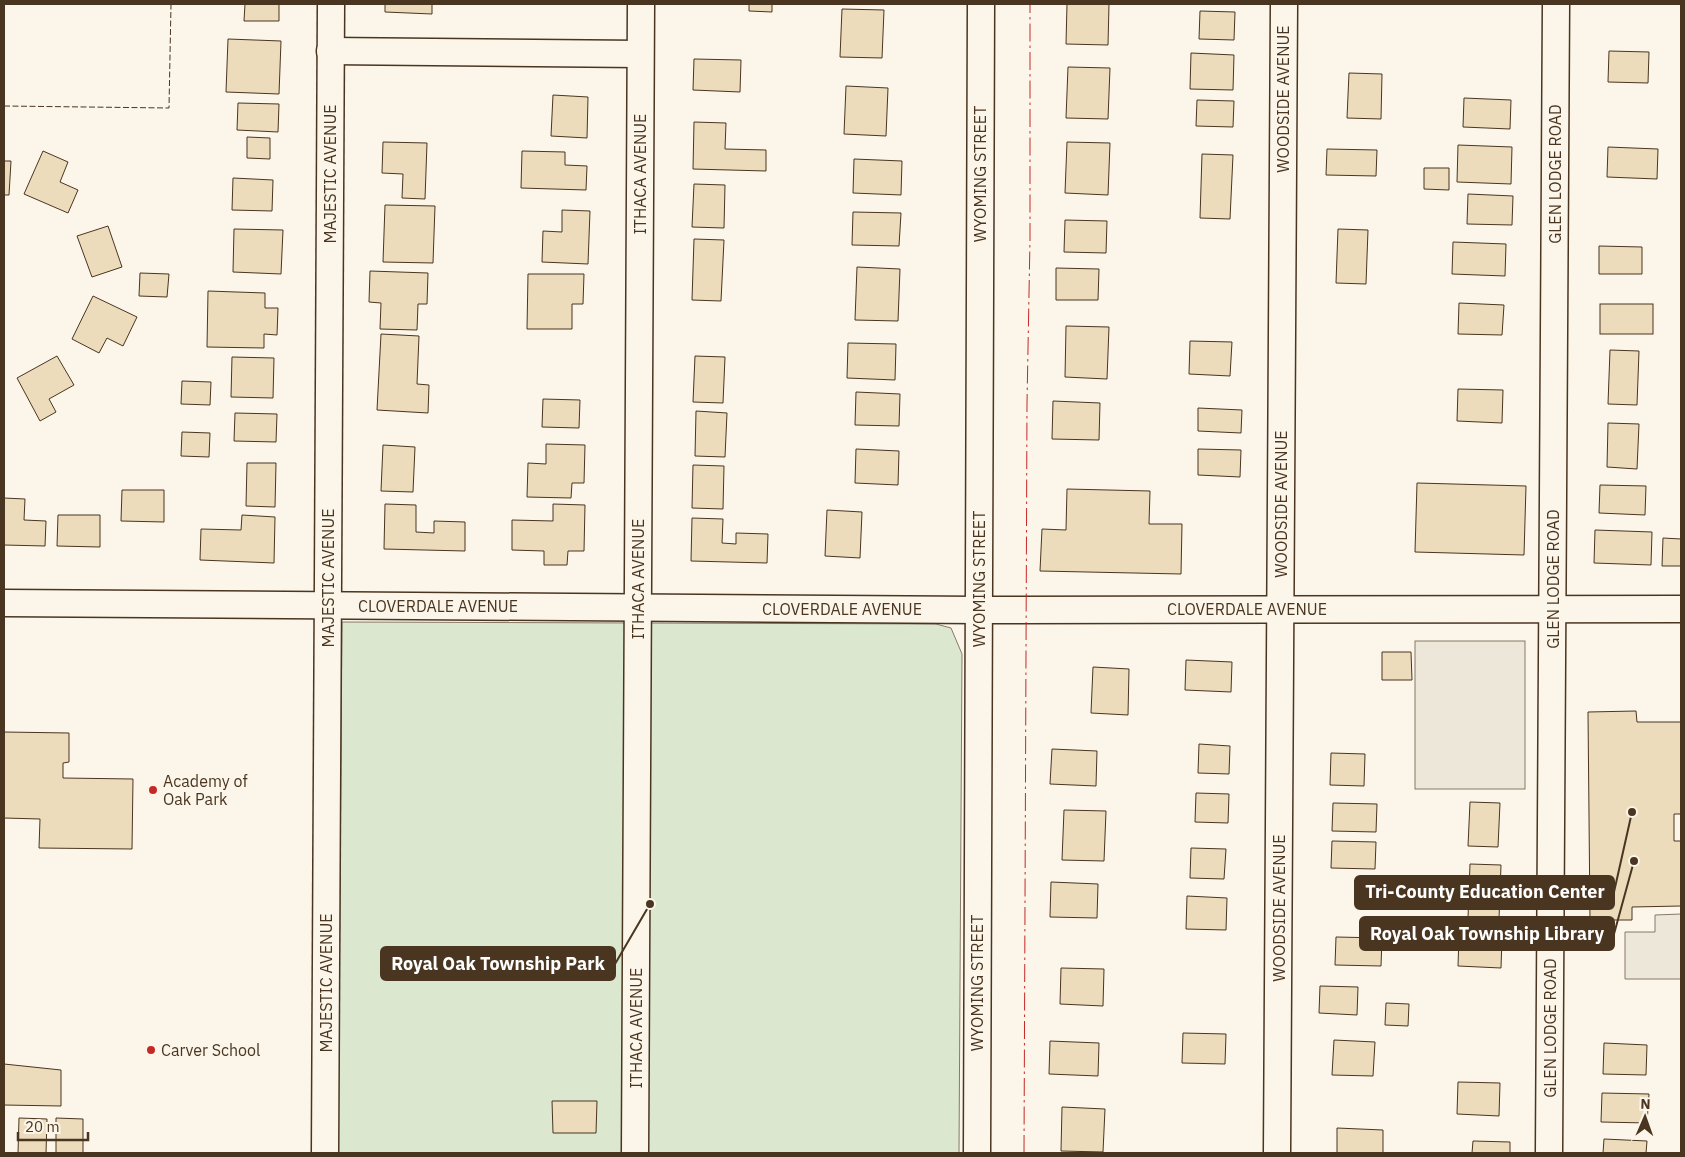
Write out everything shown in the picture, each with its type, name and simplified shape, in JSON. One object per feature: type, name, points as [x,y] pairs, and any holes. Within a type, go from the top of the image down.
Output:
[{"type":"street","name":"MAJESTIC AVENUE","points":[[325,1153],[331,4]]},
{"type":"street","name":"ITHACA AVENUE","points":[[635,1153],[641,4]]},
{"type":"street","name":"WYOMING STREET","points":[[977,1153],[981,4]]},
{"type":"street","name":"WOODSIDE AVENUE","points":[[1278,1153],[1284,4]]},
{"type":"street","name":"GLEN LODGE ROAD","points":[[1549,1153],[1556,4]]},
{"type":"street","points":[[330,51],[640,54]]},
{"type":"street","name":"CLOVERDALE AVENUE","points":[[4,603],[979,610],[1681,609]]},
{"type":"green space","points":[[342,622],[936,624],[951,628],[962,654],[959,1153],[338,1153]]},
{"type":"shaded area","points":[[1415,641],[1525,641],[1525,789],[1415,789]]},
{"type":"shaded area","points":[[1681,914],[1681,979],[1625,979],[1625,932],[1655,932],[1655,915]]},
{"type":"building","points":[[245,4],[279,4],[279,21],[244,21]]},
{"type":"building","points":[[385,4],[432,4],[432,14],[385,12]]},
{"type":"building","points":[[749,4],[772,4],[772,12],[749,11]]},
{"type":"building","points":[[1067,4],[1109,4],[1108,45],[1066,44]]},
{"type":"building","points":[[842,9],[884,10],[882,58],[840,57]]},
{"type":"building","points":[[1200,11],[1235,12],[1234,40],[1199,39]]},
{"type":"building","points":[[228,39],[281,41],[279,94],[226,92]]},
{"type":"building","points":[[1609,51],[1649,52],[1648,83],[1608,82]]},
{"type":"building","points":[[1191,53],[1234,55],[1233,90],[1190,89]]},
{"type":"building","points":[[694,59],[741,60],[740,92],[693,90]]},
{"type":"building","points":[[1068,67],[1110,68],[1108,119],[1066,118]]},
{"type":"building","points":[[1349,73],[1382,74],[1381,119],[1347,118]]},
{"type":"building","points":[[846,86],[888,88],[886,136],[844,134]]},
{"type":"building","points":[[553,95],[588,97],[587,138],[551,136]]},
{"type":"building","points":[[1464,98],[1511,100],[1510,129],[1463,127]]},
{"type":"building","points":[[1197,100],[1234,101],[1233,127],[1196,126]]},
{"type":"building","points":[[238,103],[279,104],[278,132],[237,130]]},
{"type":"building","points":[[694,122],[726,123],[725,149],[766,150],[766,171],[693,169]]},
{"type":"building","points":[[247,137],[270,138],[270,159],[247,158]]},
{"type":"building","points":[[383,142],[427,143],[425,199],[402,198],[403,174],[382,173]]},
{"type":"building","points":[[1067,142],[1110,143],[1108,195],[1065,193]]},
{"type":"building","points":[[1458,145],[1512,147],[1511,184],[1457,182]]},
{"type":"building","points":[[1608,147],[1658,149],[1657,179],[1607,177]]},
{"type":"building","points":[[1327,149],[1377,150],[1376,176],[1326,175]]},
{"type":"building","points":[[43,151],[68,162],[60,182],[78,190],[68,213],[24,194]]},
{"type":"building","points":[[522,151],[565,152],[565,165],[587,166],[586,190],[521,188]]},
{"type":"building","points":[[1202,154],[1233,155],[1230,219],[1200,218]]},
{"type":"building","points":[[854,159],[902,161],[901,195],[853,193]]},
{"type":"building","points":[[4,161],[11,161],[9,195],[4,195]]},
{"type":"building","points":[[1424,168],[1449,168],[1449,190],[1424,189]]},
{"type":"building","points":[[233,178],[273,180],[272,211],[232,210]]},
{"type":"building","points":[[694,184],[725,185],[724,228],[692,227]]},
{"type":"building","points":[[1468,194],[1513,196],[1512,225],[1467,224]]},
{"type":"building","points":[[385,205],[435,206],[433,263],[383,262]]},
{"type":"building","points":[[562,210],[590,211],[588,264],[542,262],[543,231],[562,232]]},
{"type":"building","points":[[853,212],[901,213],[899,246],[852,245]]},
{"type":"building","points":[[1065,220],[1107,221],[1106,253],[1064,252]]},
{"type":"building","points":[[108,226],[122,267],[92,277],[77,236]]},
{"type":"building","points":[[234,229],[283,230],[281,274],[233,272]]},
{"type":"building","points":[[1338,229],[1368,230],[1366,284],[1336,283]]},
{"type":"building","points":[[694,239],[724,240],[721,301],[692,300]]},
{"type":"building","points":[[1453,242],[1506,244],[1505,276],[1452,274]]},
{"type":"building","points":[[1599,246],[1642,247],[1642,274],[1599,274]]},
{"type":"building","points":[[857,267],[900,269],[898,321],[855,320]]},
{"type":"building","points":[[1056,268],[1099,269],[1098,300],[1056,300]]},
{"type":"building","points":[[370,271],[428,273],[427,304],[418,304],[417,330],[380,329],[381,303],[369,302]]},
{"type":"building","points":[[140,273],[169,274],[167,297],[139,296]]},
{"type":"building","points":[[528,274],[584,274],[583,304],[572,304],[572,329],[527,329]]},
{"type":"building","points":[[208,291],[265,293],[265,308],[278,308],[277,335],[264,334],[264,348],[207,347]]},
{"type":"building","points":[[93,296],[137,317],[123,346],[107,338],[99,353],[72,339]]},
{"type":"building","points":[[1459,303],[1504,305],[1502,335],[1458,334]]},
{"type":"building","points":[[1600,304],[1653,304],[1653,334],[1600,334]]},
{"type":"building","points":[[1066,326],[1109,327],[1107,379],[1065,377]]},
{"type":"building","points":[[381,334],[419,336],[417,384],[429,385],[428,413],[377,410]]},
{"type":"building","points":[[1190,341],[1232,342],[1230,376],[1189,374]]},
{"type":"building","points":[[848,343],[896,344],[895,380],[847,378]]},
{"type":"building","points":[[1610,350],[1639,351],[1637,405],[1608,404]]},
{"type":"building","points":[[57,356],[74,385],[49,399],[56,412],[40,421],[17,378]]},
{"type":"building","points":[[695,356],[725,357],[723,403],[693,402]]},
{"type":"building","points":[[232,357],[274,358],[273,398],[231,397]]},
{"type":"building","points":[[182,381],[211,382],[210,405],[181,404]]},
{"type":"building","points":[[1458,389],[1503,390],[1502,423],[1457,421]]},
{"type":"building","points":[[856,392],[900,394],[899,426],[855,425]]},
{"type":"building","points":[[543,399],[580,400],[579,428],[542,427]]},
{"type":"building","points":[[1053,401],[1100,403],[1099,440],[1052,439]]},
{"type":"building","points":[[1198,408],[1242,410],[1241,433],[1198,431]]},
{"type":"building","points":[[696,411],[727,413],[725,457],[695,456]]},
{"type":"building","points":[[235,413],[277,414],[276,442],[234,441]]},
{"type":"building","points":[[1608,423],[1639,424],[1637,469],[1607,467]]},
{"type":"building","points":[[182,432],[210,433],[209,457],[181,456]]},
{"type":"building","points":[[546,444],[585,445],[584,483],[572,483],[571,498],[527,497],[528,463],[546,464]]},
{"type":"building","points":[[383,445],[415,447],[413,492],[381,491]]},
{"type":"building","points":[[856,449],[899,451],[898,485],[855,483]]},
{"type":"building","points":[[1198,449],[1241,450],[1240,477],[1198,475]]},
{"type":"building","points":[[247,463],[276,463],[275,507],[246,506]]},
{"type":"building","points":[[693,465],[724,466],[723,509],[692,508]]},
{"type":"building","points":[[1417,483],[1526,486],[1524,555],[1415,552]]},
{"type":"building","points":[[1600,485],[1646,486],[1645,515],[1599,513]]},
{"type":"building","points":[[1067,489],[1150,491],[1149,524],[1182,524],[1181,574],[1040,571],[1042,529],[1066,530]]},
{"type":"building","points":[[122,490],[164,490],[164,522],[121,521]]},
{"type":"building","points":[[4,498],[25,499],[24,520],[46,521],[45,546],[4,545]]},
{"type":"building","points":[[385,504],[416,505],[416,532],[434,533],[434,521],[465,522],[465,551],[384,549]]},
{"type":"building","points":[[553,504],[585,505],[584,551],[568,551],[567,565],[544,565],[544,551],[512,550],[512,520],[553,521]]},
{"type":"building","points":[[827,510],[862,512],[860,558],[825,556]]},
{"type":"building","points":[[58,515],[100,515],[100,547],[57,546]]},
{"type":"building","points":[[242,515],[275,517],[274,563],[200,560],[201,529],[241,530]]},
{"type":"building","points":[[692,518],[723,519],[722,543],[736,544],[736,533],[768,534],[767,563],[691,561]]},
{"type":"building","points":[[1595,530],[1652,532],[1651,565],[1594,563]]},
{"type":"building","points":[[1663,538],[1681,539],[1681,566],[1662,566]]},
{"type":"building","points":[[1382,652],[1411,652],[1412,680],[1382,680]]},
{"type":"building","points":[[1186,660],[1232,662],[1231,692],[1185,690]]},
{"type":"building","points":[[1093,667],[1129,669],[1128,715],[1091,713]]},
{"type":"building","points":[[1636,711],[1637,722],[1681,722],[1681,814],[1674,814],[1674,841],[1681,841],[1681,906],[1632,907],[1632,920],[1590,920],[1588,712]]},
{"type":"building","points":[[4,732],[69,733],[69,762],[63,763],[63,778],[133,779],[132,849],[39,848],[40,819],[4,818]]},
{"type":"building","points":[[1199,744],[1230,746],[1229,774],[1198,773]]},
{"type":"building","points":[[1052,749],[1097,751],[1096,786],[1050,784]]},
{"type":"building","points":[[1331,753],[1365,754],[1364,786],[1330,785]]},
{"type":"building","points":[[1196,793],[1229,794],[1228,823],[1195,822]]},
{"type":"building","points":[[1470,802],[1500,803],[1498,847],[1468,846]]},
{"type":"building","points":[[1333,803],[1377,804],[1376,832],[1332,831]]},
{"type":"building","points":[[1064,810],[1106,811],[1104,861],[1062,860]]},
{"type":"building","points":[[1332,841],[1376,842],[1375,869],[1331,868]]},
{"type":"building","points":[[1191,848],[1226,849],[1224,879],[1190,878]]},
{"type":"building","points":[[1470,864],[1501,865],[1499,919],[1468,918]]},
{"type":"building","points":[[1051,882],[1098,884],[1097,918],[1050,917]]},
{"type":"building","points":[[1187,896],[1227,898],[1226,930],[1186,929]]},
{"type":"building","points":[[1459,936],[1502,938],[1501,968],[1458,966]]},
{"type":"building","points":[[1336,937],[1382,938],[1381,966],[1335,965]]},
{"type":"building","points":[[1061,968],[1104,969],[1103,1006],[1060,1004]]},
{"type":"building","points":[[1320,986],[1358,987],[1357,1015],[1319,1013]]},
{"type":"building","points":[[1386,1003],[1409,1004],[1408,1026],[1385,1025]]},
{"type":"building","points":[[1183,1033],[1226,1034],[1225,1064],[1182,1063]]},
{"type":"building","points":[[1334,1040],[1375,1042],[1373,1076],[1332,1075]]},
{"type":"building","points":[[1050,1041],[1099,1043],[1098,1076],[1049,1074]]},
{"type":"building","points":[[1604,1043],[1647,1045],[1646,1075],[1603,1074]]},
{"type":"building","points":[[4,1064],[61,1070],[61,1106],[4,1105]]},
{"type":"building","points":[[1458,1082],[1500,1083],[1499,1116],[1457,1114]]},
{"type":"building","points":[[1602,1093],[1649,1094],[1647,1123],[1601,1122]]},
{"type":"building","points":[[552,1101],[597,1101],[596,1133],[553,1133]]},
{"type":"building","points":[[1062,1107],[1105,1109],[1103,1152],[1061,1151]]},
{"type":"building","points":[[19,1118],[47,1119],[46,1153],[18,1153]]},
{"type":"building","points":[[56,1118],[83,1119],[83,1153],[56,1153]]},
{"type":"building","points":[[1337,1128],[1383,1130],[1383,1153],[1337,1153]]},
{"type":"building","points":[[1604,1139],[1647,1141],[1646,1153],[1603,1153]]},
{"type":"building","points":[[1473,1141],[1510,1142],[1510,1153],[1472,1153]]},
{"type":"fence","points":[[4,106],[169,108],[171,4]]},
{"type":"power","points":[[1024,1153],[1030,4]]},
{"type":"place","name":"Academy of Oak Park","points":[[153,790]]},
{"type":"place","name":"Tri-County Education Center","points":[[1632,812]]},
{"type":"place","name":"Royal Oak Township Library","points":[[1634,861]]},
{"type":"place","name":"Royal Oak Township Park","points":[[650,904]]},
{"type":"place","name":"Carver School","points":[[151,1050]]}]
